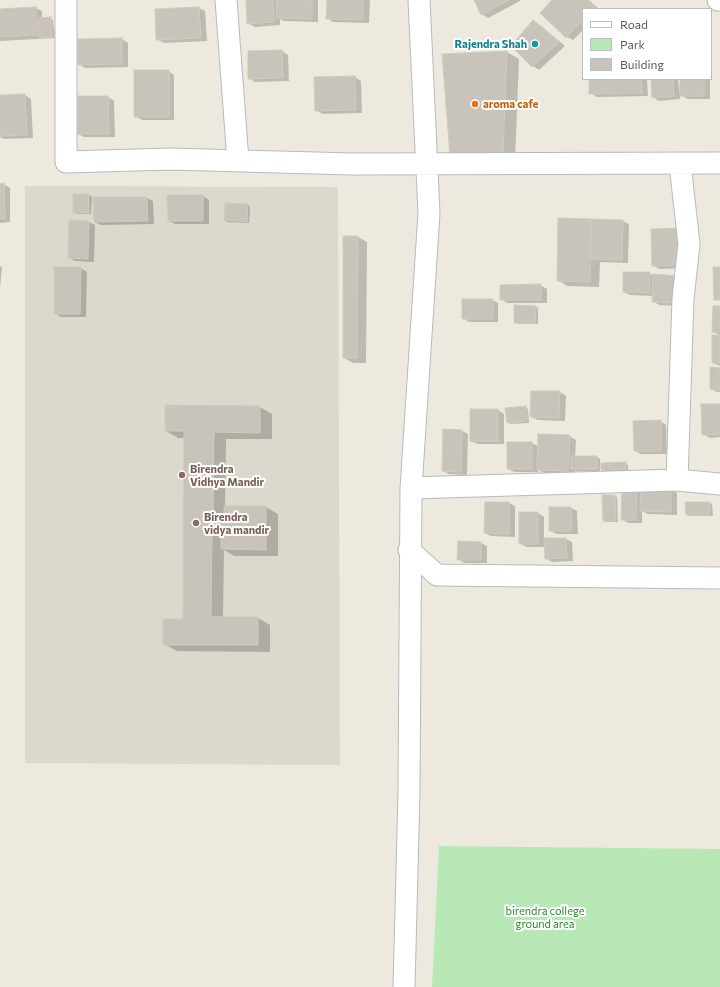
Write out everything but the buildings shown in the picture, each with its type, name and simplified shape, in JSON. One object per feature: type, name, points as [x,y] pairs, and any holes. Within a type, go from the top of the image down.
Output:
[{"type":"street","points":[[66,0],[66,162],[170,159],[427,164],[720,163]]},
{"type":"street","points":[[226,0],[238,161]]},
{"type":"street","points":[[404,987],[408,791],[410,488],[429,213],[419,0]]},
{"type":"street","points":[[677,480],[683,299],[690,244],[680,164]]},
{"type":"street","points":[[410,488],[677,480],[720,484]]},
{"type":"street","points":[[409,550],[437,575],[720,578]]},
{"type":"shaded area","name":"Birendra Vidhya Mandir","points":[[25,186],[338,187],[340,765],[25,763]]},
{"type":"green space","name":"birendra college ground area","points":[[439,846],[720,849],[720,987],[432,987]]},
{"type":"place","name":"Rajendra Shah","points":[[535,44]]},
{"type":"place","name":"aroma cafe","points":[[475,104]]},
{"type":"place","name":"Birendra Vidhya Mandir","points":[[182,475]]},
{"type":"place","name":"Birendra vidya mandir","points":[[196,523]]}]
